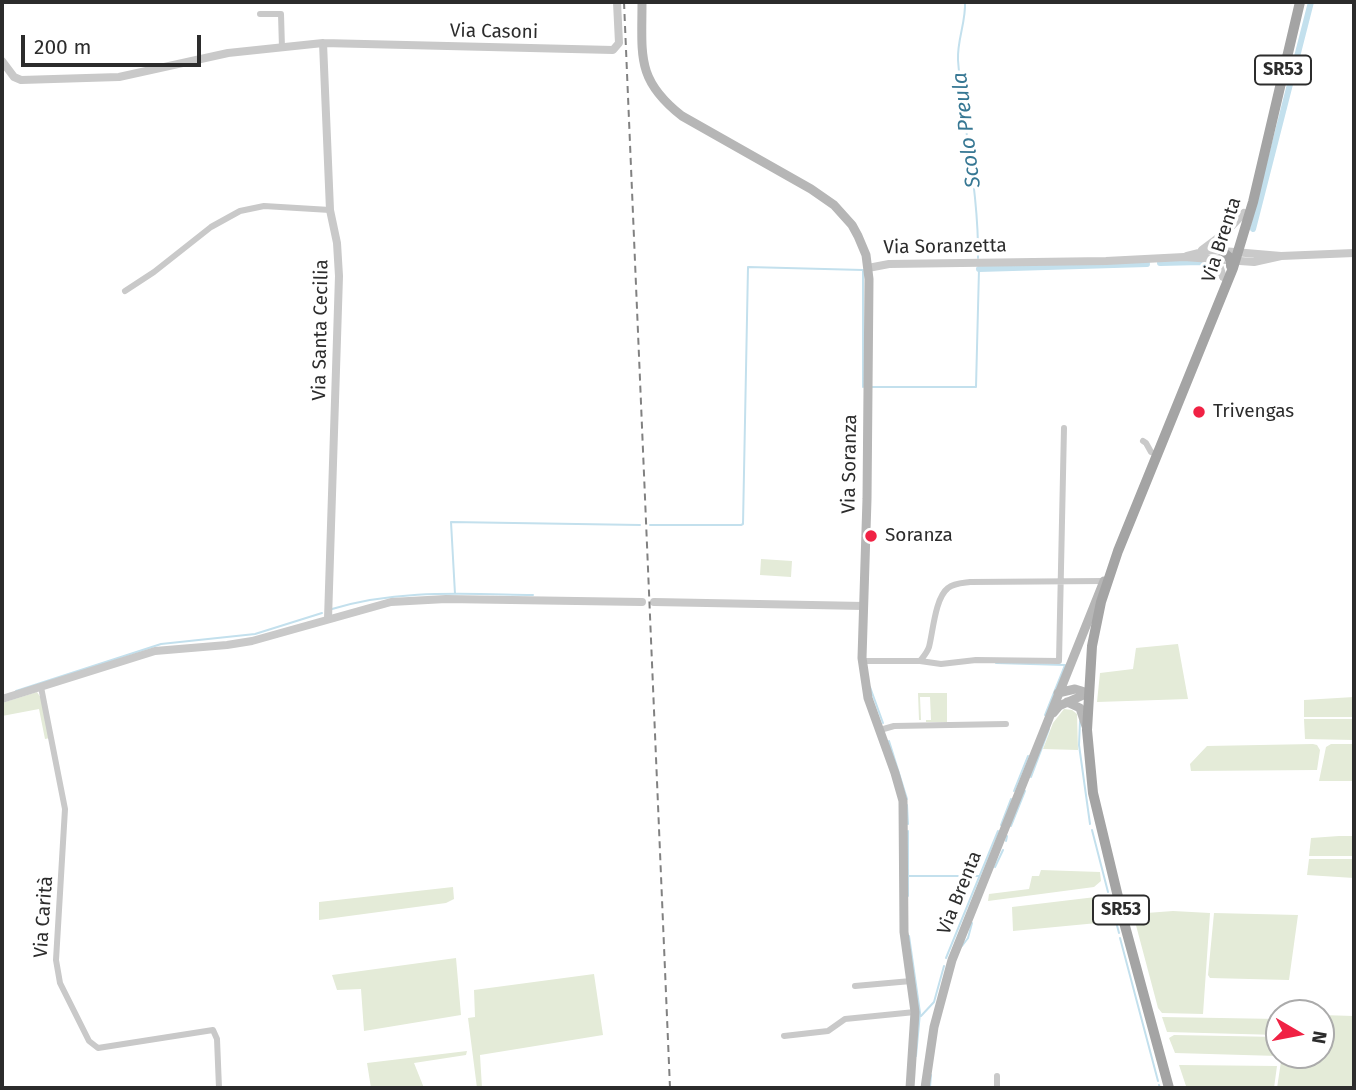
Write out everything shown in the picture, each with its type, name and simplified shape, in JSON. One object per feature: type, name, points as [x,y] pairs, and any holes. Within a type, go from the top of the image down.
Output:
[{"type":"main road","name":"Via Soranzetta","points":[[642,2],[642,51],[648,78],[665,102],[682,116],[811,189],[843,214],[858,236],[868,268]]},
{"type":"main road","name":"Via Brenta","points":[[1199,348],[1223,277],[1243,235],[1300,2]]},
{"type":"main road","name":"Via Brenta","points":[[925,1088],[933,1027],[952,960],[1058,693],[1217,310],[1266,139]]},
{"type":"main road","points":[[1234,256],[1248,200]]},
{"type":"main road","name":"Via Soranza","points":[[868,268],[867,500],[862,661],[866,688],[903,801],[904,932],[915,1012],[910,1088]]},
{"type":"main road","name":"SR53","points":[[1118,551],[1096,621],[1087,730],[1094,793],[1107,853],[1169,1088]]},
{"type":"main road","points":[[1058,693],[1075,689],[1088,693]]},
{"type":"main road","name":"Via Brenta","points":[[1049,717],[1059,706],[1088,693]]},
{"type":"main road","points":[[1067,702],[1080,708],[1087,730]]},
{"type":"street","name":"Via Casoni","points":[[323,43],[613,50],[619,43],[617,2]]},
{"type":"street","points":[[260,14],[281,14],[282,48]]},
{"type":"street","points":[[2,61],[14,78],[21,80],[119,77],[228,53],[323,43]]},
{"type":"street","name":"Via Santa Cecilia","points":[[323,43],[330,210],[337,243],[339,276],[328,618]]},
{"type":"street","points":[[125,291],[211,227],[243,210],[264,206],[330,210]]},
{"type":"street","points":[[1199,251],[1226,232],[1244,213]]},
{"type":"street","points":[[1243,235],[1247,245],[1255,252]]},
{"type":"street","name":"Via Soranzetta","points":[[1184,257],[1211,250],[1234,256]]},
{"type":"street","points":[[1234,256],[1255,252],[1281,256]]},
{"type":"street","points":[[1234,256],[1254,262],[1281,256],[1354,253]]},
{"type":"street","name":"Via Soranzetta","points":[[868,268],[909,263],[1106,261],[1184,257],[1211,260],[1234,256]]},
{"type":"street","points":[[1211,260],[1220,268],[1223,277]]},
{"type":"street","points":[[862,661],[942,664],[976,660],[1059,661],[1064,428]]},
{"type":"street","points":[[1143,441],[1156,454]]},
{"type":"street","points":[[920,662],[928,651],[932,625],[947,588],[970,582],[1104,581]]},
{"type":"street","points":[[2,699],[155,651],[239,643],[376,605],[416,600],[642,602]]},
{"type":"street","points":[[654,602],[864,606]]},
{"type":"street","name":"Via Carità","points":[[41,687],[65,808],[56,960],[60,983],[89,1041],[95,1047],[108,1048],[214,1030],[217,1039],[219,1088]]},
{"type":"street","points":[[880,730],[894,726],[1006,724]]},
{"type":"street","points":[[855,986],[911,982]]},
{"type":"street","points":[[784,1036],[828,1031],[845,1019],[915,1012]]},
{"type":"street","points":[[997,1076],[997,1088]]},
{"type":"green space","points":[[761,559],[792,561],[791,577],[760,575]]},
{"type":"green space","points":[[1178,644],[1188,699],[1097,702],[1100,673],[1133,669],[1136,648]]},
{"type":"green space","points":[[37,692],[41,698],[50,738],[45,739],[39,709],[2,716],[2,703]]},
{"type":"green space","points":[[918,693],[947,693],[947,722],[926,722],[931,720],[930,697],[920,697],[919,720]]},
{"type":"green space","points":[[1354,697],[1354,717],[1304,717],[1304,700]]},
{"type":"green space","points":[[1064,709],[1077,714],[1078,750],[1043,749],[1053,723]]},
{"type":"green space","points":[[1304,719],[1354,719],[1354,740],[1305,739]]},
{"type":"green space","points":[[1313,744],[1320,750],[1317,770],[1191,771],[1190,764],[1207,746]]},
{"type":"green space","points":[[1331,744],[1354,744],[1354,781],[1319,781],[1326,747]]},
{"type":"green space","points":[[1354,836],[1354,856],[1309,856],[1311,838]]},
{"type":"green space","points":[[1309,859],[1354,859],[1354,878],[1307,875]]},
{"type":"green space","points":[[1041,870],[1100,872],[1101,881],[1094,887],[988,901],[989,894],[1029,889],[1032,876],[1039,876]]},
{"type":"green space","points":[[453,887],[454,899],[446,903],[319,920],[319,902]]},
{"type":"green space","points":[[1104,896],[1108,922],[1013,931],[1012,907]]},
{"type":"green space","points":[[1173,911],[1210,913],[1203,1014],[1162,1013],[1158,1008],[1133,914]]},
{"type":"green space","points":[[1214,913],[1298,915],[1289,980],[1210,978],[1208,975]]},
{"type":"green space","points":[[456,958],[461,1015],[364,1031],[361,989],[337,990],[332,975]]},
{"type":"green space","points":[[594,974],[603,1035],[480,1055],[482,1088],[477,1088],[468,1018],[475,1017],[474,990]]},
{"type":"green space","points":[[1335,1015],[1354,1016],[1354,1088],[1277,1088],[1280,1069],[1335,1069]]},
{"type":"green space","points":[[1162,1017],[1265,1019],[1265,1035],[1167,1032]]},
{"type":"green space","points":[[1174,1035],[1265,1037],[1265,1056],[1175,1053],[1169,1038]]},
{"type":"green space","points":[[467,1051],[466,1055],[414,1063],[424,1088],[371,1088],[367,1063]]},
{"type":"green space","points":[[1179,1065],[1265,1066],[1265,1069],[1277,1069],[1274,1088],[1186,1086]]},
{"type":"waterway","name":"Scolo Preula","points":[[965,2],[958,60],[976,208],[978,258]]},
{"type":"waterway","points":[[1253,229],[1311,2]]},
{"type":"waterway","points":[[1160,263],[1201,262],[1215,272]]},
{"type":"waterway","points":[[979,269],[1147,264]]},
{"type":"waterway","points":[[650,525],[743,524],[748,267],[863,270],[863,387]]},
{"type":"waterway","points":[[872,387],[976,387],[979,269]]},
{"type":"waterway","points":[[455,594],[451,522],[640,525]]},
{"type":"waterway","points":[[332,609],[382,598],[406,596],[533,595]]},
{"type":"waterway","points":[[16,691],[161,644],[255,634],[322,613]]},
{"type":"waterway","points":[[996,663],[1065,665],[1045,715]]},
{"type":"waterway","points":[[870,687],[883,723]]},
{"type":"waterway","points":[[1080,721],[1079,745],[1090,824]]},
{"type":"waterway","points":[[1031,777],[1049,729]]},
{"type":"waterway","points":[[889,741],[907,799]]},
{"type":"waterway","points":[[1014,791],[1028,756]]},
{"type":"waterway","points":[[1011,826],[1025,791]]},
{"type":"waterway","points":[[1001,825],[1011,799]]},
{"type":"waterway","points":[[907,805],[908,824]]},
{"type":"waterway","points":[[1092,830],[1108,892]]},
{"type":"waterway","points":[[908,831],[908,896]]},
{"type":"waterway","points":[[946,958],[998,831]]},
{"type":"waterway","points":[[1006,841],[1007,836]]},
{"type":"waterway","points":[[995,867],[1003,850]]},
{"type":"waterway","points":[[909,876],[979,876]]},
{"type":"waterway","points":[[1110,899],[1119,933]]},
{"type":"waterway","points":[[962,946],[968,938],[972,923]]},
{"type":"waterway","points":[[909,936],[920,1013],[916,1056]]},
{"type":"waterway","points":[[1120,938],[1158,1081]]},
{"type":"waterway","points":[[921,1016],[934,1002],[944,966]]},
{"type":"waterway","points":[[930,1087],[931,1075]]},
{"type":"railway","points":[[624,2],[670,1088]]},
{"type":"place","name":"Trivengas","points":[[1199,412]]},
{"type":"place","name":"Soranza","points":[[871,536]]}]
